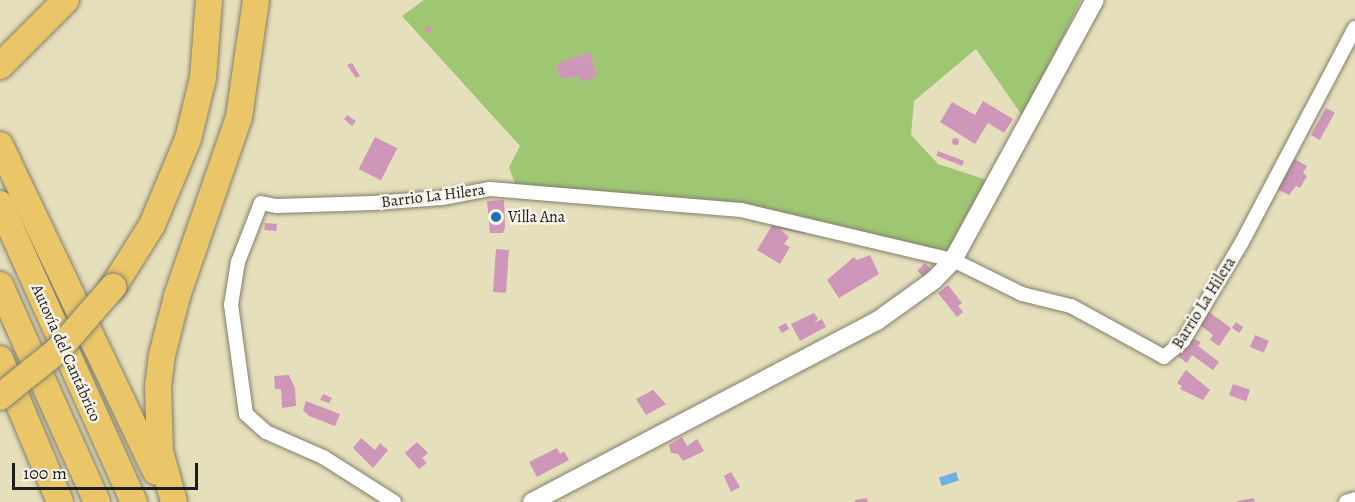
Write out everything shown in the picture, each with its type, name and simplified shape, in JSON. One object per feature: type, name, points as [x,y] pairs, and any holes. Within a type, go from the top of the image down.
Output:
[{"type":"highway","points":[[0,66],[66,0]]},
{"type":"highway","points":[[0,397],[58,350],[113,287],[152,225],[188,139],[203,78],[210,0]]},
{"type":"highway","points":[[172,502],[160,452],[158,387],[162,355],[177,296],[239,117],[256,0]]},
{"type":"highway","points":[[0,145],[172,502]]},
{"type":"highway","name":"Autovía del Cantábrico","points":[[0,204],[134,502]]},
{"type":"highway","name":"Autovía del Cantábrico","points":[[0,285],[97,502]]},
{"type":"highway","points":[[0,358],[60,502]]},
{"type":"street","points":[[532,502],[877,321],[911,298],[953,260],[1095,0]]},
{"type":"street","name":"Barrio La Hilera","points":[[394,502],[323,457],[266,432],[246,414],[231,304],[238,262],[261,203],[277,206],[373,203],[442,198],[490,189],[741,210],[953,260],[1022,294],[1071,306],[1164,357],[1183,341],[1300,135],[1355,28]]},
{"type":"street","points":[[1346,502],[1355,499]]},
{"type":"green space","points":[[424,0],[1081,0],[1023,117],[976,49],[914,101],[911,135],[938,164],[990,181],[952,252],[747,209],[517,189],[509,167],[520,146],[402,16]]},
{"type":"water","points":[[956,472],[959,481],[942,486],[939,478]]},
{"type":"building","points":[[429,25],[433,30],[428,33],[424,29]]},
{"type":"building","points":[[590,52],[597,77],[581,82],[580,76],[561,79],[556,64]]},
{"type":"building","points":[[352,63],[360,76],[356,78],[347,65]]},
{"type":"building","points":[[983,101],[1013,119],[1004,133],[988,123],[975,144],[940,122],[952,102],[975,115]]},
{"type":"building","points":[[1326,108],[1335,113],[1320,140],[1311,135]]},
{"type":"building","points":[[347,115],[356,121],[352,126],[344,119]]},
{"type":"building","points":[[375,137],[397,148],[381,180],[359,169]]},
{"type":"building","points":[[955,137],[959,141],[955,145],[951,141]]},
{"type":"building","points":[[938,151],[964,161],[962,166],[936,156]]},
{"type":"building","points":[[1294,159],[1307,166],[1303,173],[1307,176],[1300,188],[1296,186],[1289,195],[1277,189]]},
{"type":"building","name":"Villa Ana","points":[[504,200],[505,228],[503,233],[490,233],[487,201]]},
{"type":"building","points":[[774,222],[806,229],[805,234],[780,229],[789,237],[784,244],[790,247],[780,264],[757,250]]},
{"type":"building","points":[[265,223],[277,224],[276,231],[264,230]]},
{"type":"building","points":[[496,249],[509,250],[506,293],[493,292]]},
{"type":"building","points":[[870,255],[879,274],[839,298],[827,280],[854,257],[857,260]]},
{"type":"building","points":[[925,263],[931,269],[923,276],[917,271]]},
{"type":"building","points":[[948,285],[962,303],[958,306],[963,312],[957,317],[938,293]]},
{"type":"building","points":[[1209,312],[1231,328],[1219,346],[1210,340],[1213,335],[1200,325]]},
{"type":"building","points":[[814,313],[818,319],[814,323],[822,319],[826,327],[800,341],[791,324]]},
{"type":"building","points":[[1236,322],[1243,327],[1239,333],[1232,328]]},
{"type":"building","points":[[786,323],[789,329],[782,333],[778,327]]},
{"type":"building","points":[[1255,335],[1269,341],[1264,353],[1250,347]]},
{"type":"building","points":[[1190,337],[1201,342],[1198,346],[1219,362],[1213,370],[1192,355],[1187,363],[1178,356]]},
{"type":"building","points":[[1186,370],[1210,390],[1203,400],[1180,389],[1182,386],[1177,383]]},
{"type":"building","points":[[289,375],[295,388],[296,406],[282,408],[281,389],[275,389],[274,376]]},
{"type":"building","points":[[1233,384],[1250,390],[1246,401],[1229,395]]},
{"type":"building","points":[[653,390],[666,404],[646,415],[636,399]]},
{"type":"building","points":[[323,394],[332,398],[329,403],[320,400]]},
{"type":"building","points":[[306,401],[340,414],[335,426],[309,416],[303,410]]},
{"type":"building","points":[[682,437],[687,446],[697,439],[704,451],[683,461],[678,454],[671,453],[669,445]]},
{"type":"building","points":[[361,438],[375,450],[380,443],[388,450],[373,468],[353,448]]},
{"type":"building","points":[[417,442],[428,453],[422,458],[427,463],[419,469],[405,453]]},
{"type":"building","points":[[557,448],[560,454],[564,451],[569,460],[537,477],[529,462]]},
{"type":"building","points":[[731,472],[740,487],[731,492],[724,476]]},
{"type":"building","points":[[867,498],[868,502],[855,502],[855,500]]},
{"type":"building","points":[[1254,498],[1255,502],[1237,502],[1237,501]]},
{"type":"place","name":"Villa Ana","points":[[496,217]]}]
